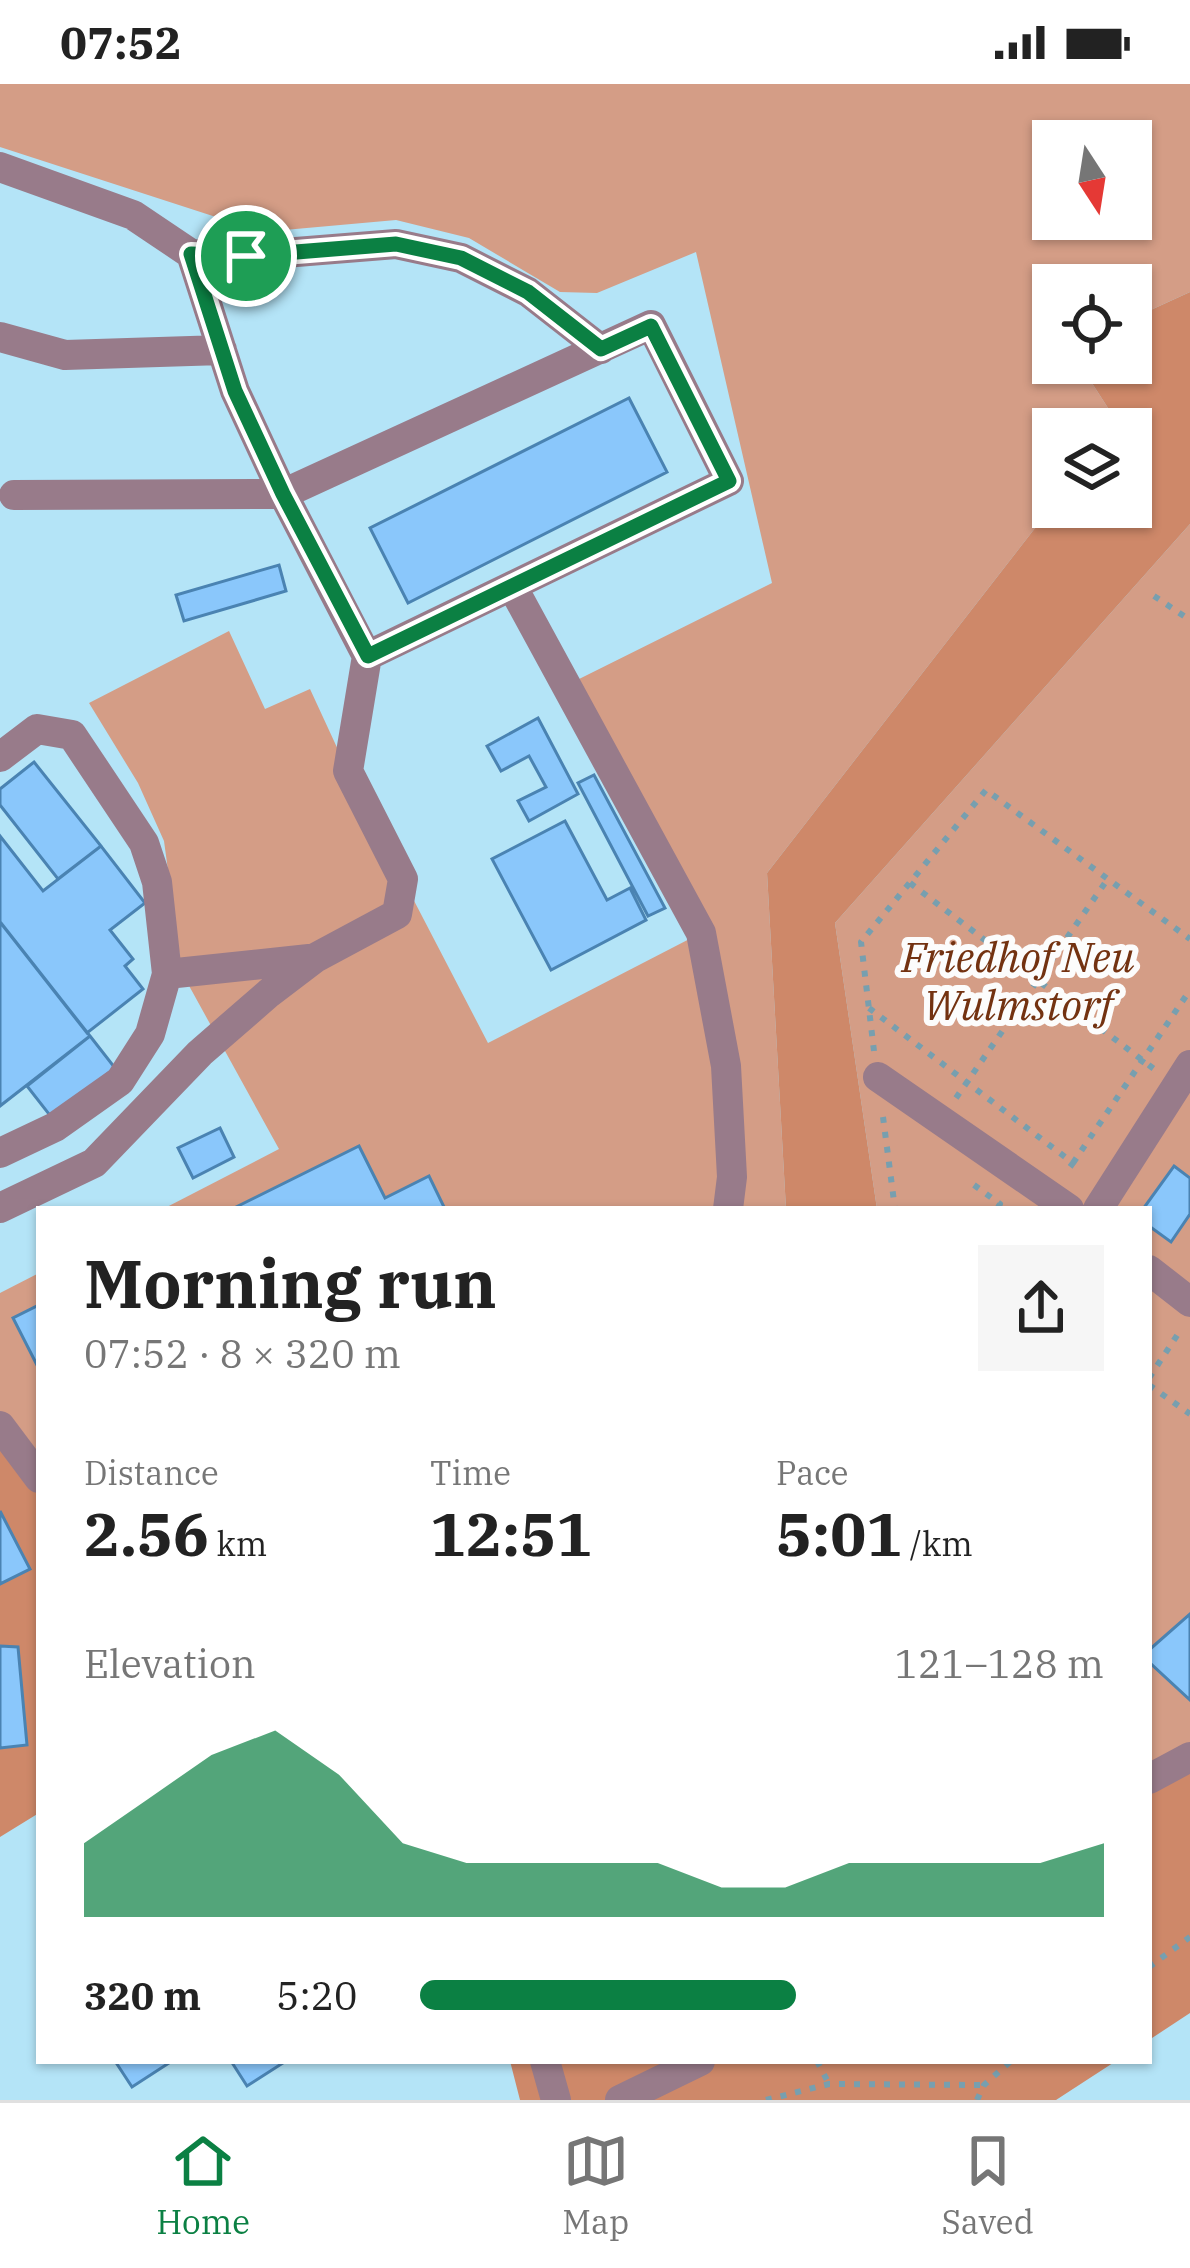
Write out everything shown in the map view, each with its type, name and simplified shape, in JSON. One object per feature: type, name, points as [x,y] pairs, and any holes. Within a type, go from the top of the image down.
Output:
[{"type":"street","points":[[0,167],[134,215],[191,254],[246,256],[396,244],[461,258],[528,292],[601,349]]},
{"type":"street","points":[[0,1208],[94,1162],[200,1053],[268,993],[315,958],[397,914],[403,879],[348,771],[368,656],[235,391],[191,254]]},
{"type":"street","points":[[14,495],[283,494],[651,326],[729,481],[368,656]]},
{"type":"street","points":[[0,337],[65,356],[222,350]]},
{"type":"street","points":[[512,586],[701,933],[726,1066],[732,1178],[728,1206]]},
{"type":"street","points":[[0,757],[37,729],[72,734],[144,843],[157,882],[166,974],[150,1034],[120,1081],[55,1127],[0,1153]]},
{"type":"street","points":[[166,974],[315,958]]},
{"type":"street","points":[[1100,1206],[1184,1074]]},
{"type":"street","points":[[878,1077],[1060,1202]]},
{"type":"street","points":[[1152,1272],[1190,1302]]},
{"type":"street","points":[[0,1426],[36,1474]]},
{"type":"street","points":[[1152,1777],[1190,1756]]},
{"type":"street","points":[[546,2064],[556,2100]]},
{"type":"street","points":[[620,2100],[694,2064]]},
{"type":"path","points":[[1154,596],[1190,620]]},
{"type":"path","points":[[895,1206],[861,942],[986,790],[1190,940]]},
{"type":"path","points":[[941,1120],[1107,880]]},
{"type":"path","points":[[910,883],[1142,1060],[1184,1074]]},
{"type":"path","points":[[1060,1202],[1073,1163],[1190,989]]},
{"type":"path","points":[[869,1008],[1073,1163]]},
{"type":"path","points":[[1152,1375],[1190,1317]]},
{"type":"path","points":[[1152,1380],[1190,1414]]},
{"type":"path","points":[[1152,1965],[1190,1937]]},
{"type":"path","points":[[819,2064],[829,2084]]},
{"type":"path","points":[[977,2100],[984,2085],[1008,2064]]},
{"type":"path","points":[[766,2100],[829,2084],[984,2085]]},
{"type":"green space","points":[[0,84],[1190,84],[1190,292],[1152,309],[1152,264],[1032,264],[1032,384],[1093,384],[1108,408],[1032,408],[1035,528],[767,873],[786,1206],[169,1206],[279,1149],[182,973],[164,841],[138,783],[89,703],[229,631],[265,709],[310,689],[358,793],[488,1043],[701,933],[565,686],[772,583],[696,252],[597,293],[560,292],[469,238],[396,220],[262,232],[0,147]]},
{"type":"green space","name":"Friedhof Neu Wulmstorf","points":[[1190,524],[1190,1756],[1152,1777],[1152,1206],[877,1206],[835,923]]},
{"type":"green space","points":[[36,1275],[36,1474],[0,1426],[0,1293]]},
{"type":"shaded area","points":[[1190,292],[1190,524],[835,923],[877,1206],[786,1206],[767,873],[1035,528],[1152,528],[1152,408],[1108,408],[1093,384],[1152,384],[1152,309]]},
{"type":"shaded area","points":[[0,1426],[36,1474],[36,1815],[0,1837]]},
{"type":"shaded area","points":[[1190,1757],[1190,2013],[1152,2038],[1152,1777]]},
{"type":"shaded area","points":[[511,2064],[1111,2064],[1056,2100],[520,2100]]},
{"type":"building","points":[[629,398],[667,472],[408,603],[370,528]]},
{"type":"building","points":[[279,565],[286,591],[184,621],[176,595]]},
{"type":"building","points":[[538,718],[578,794],[529,821],[518,801],[546,787],[529,756],[501,771],[487,746]]},
{"type":"building","points":[[34,762],[101,846],[58,879],[0,805],[0,789]]},
{"type":"building","points":[[594,775],[665,908],[648,916],[578,783]]},
{"type":"building","points":[[565,821],[607,900],[630,888],[646,920],[551,970],[492,859]]},
{"type":"building","points":[[0,836],[43,891],[101,846],[145,903],[110,930],[133,959],[125,966],[143,989],[87,1033],[0,922]]},
{"type":"building","points":[[0,925],[90,1036],[0,1106]]},
{"type":"building","points":[[90,1036],[115,1068],[52,1118],[27,1086]]},
{"type":"building","points":[[220,1128],[234,1157],[193,1178],[178,1148]]},
{"type":"building","points":[[359,1146],[385,1198],[429,1176],[444,1206],[238,1206]]},
{"type":"building","points":[[1174,1166],[1190,1178],[1190,1214],[1171,1242],[1152,1228],[1152,1206],[1145,1206]]},
{"type":"building","points":[[36,1306],[36,1363],[13,1318]]},
{"type":"building","points":[[0,1511],[30,1569],[0,1584]]},
{"type":"building","points":[[1190,1614],[1190,1700],[1152,1665],[1152,1647]]},
{"type":"building","points":[[0,1646],[18,1647],[27,1745],[0,1748]]},
{"type":"building","points":[[117,2064],[167,2064],[132,2087]]},
{"type":"building","points":[[233,2064],[281,2064],[247,2086]]},
{"type":"route","points":[[396,244],[461,258],[528,292],[601,349],[651,326],[729,481],[368,656],[235,391],[191,254],[246,256],[396,244]]}]
